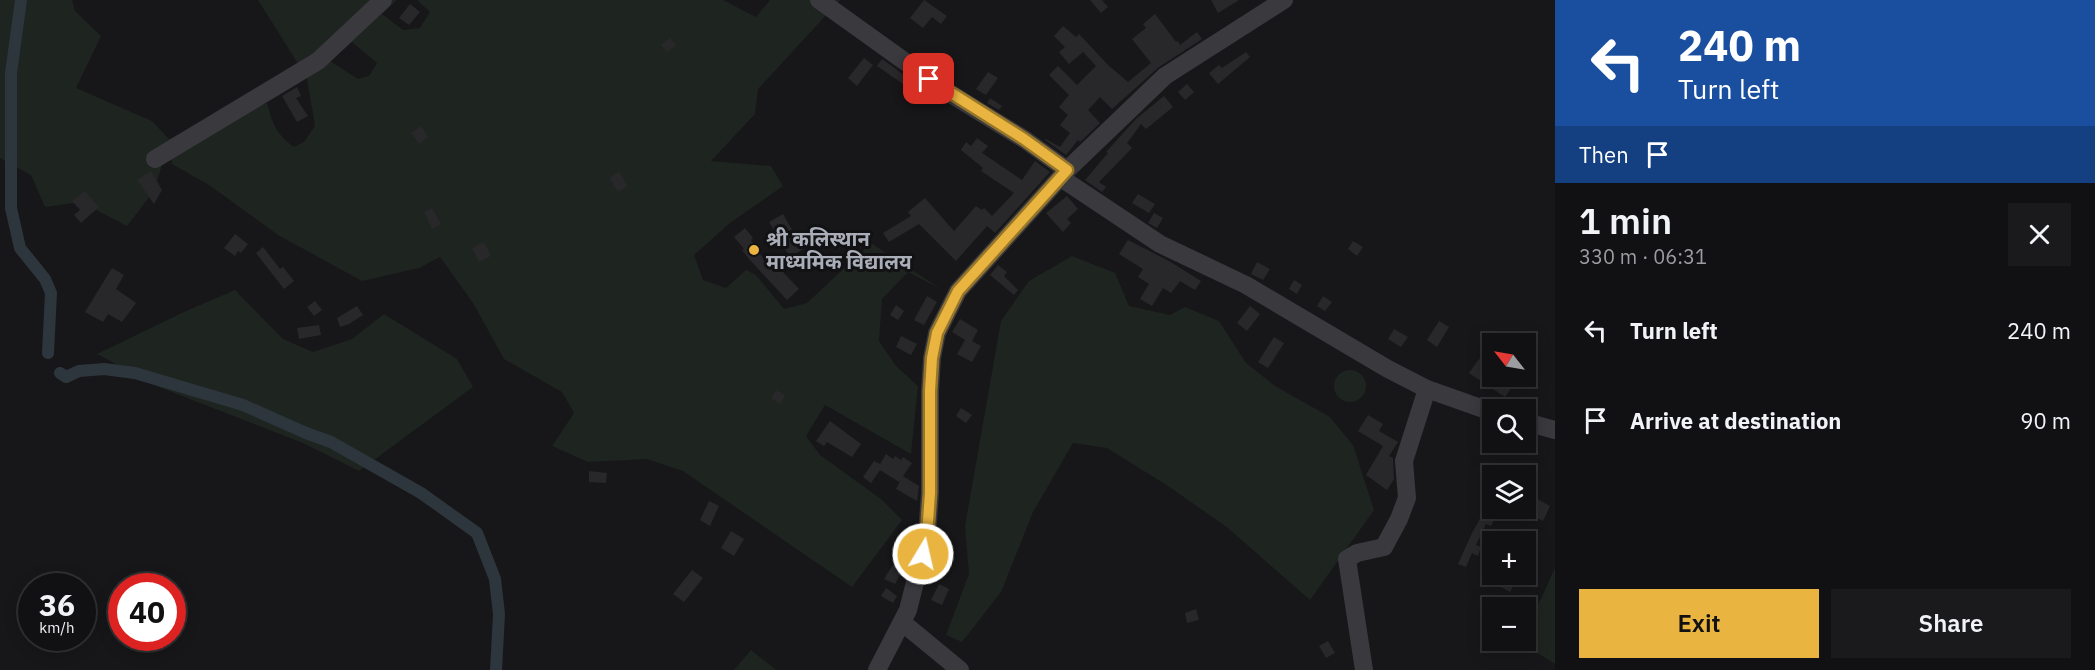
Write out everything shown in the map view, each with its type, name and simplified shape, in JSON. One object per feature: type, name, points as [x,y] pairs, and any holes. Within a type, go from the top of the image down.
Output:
[{"type":"street","points":[[155,159],[318,61],[382,0]]},
{"type":"street","points":[[877,670],[903,623],[927,536],[932,358],[937,333],[958,291],[1064,174],[1165,76],[1284,0]]},
{"type":"street","points":[[830,3],[946,92],[1024,139],[1064,174],[1160,244],[1246,285],[1333,338],[1427,389],[1482,408]]},
{"type":"street","points":[[1364,670],[1347,559],[1357,553],[1384,547],[1399,519],[1407,498],[1404,461],[1427,389]]},
{"type":"street","points":[[1536,425],[1555,430]]},
{"type":"street","points":[[903,623],[960,670]]},
{"type":"shaded area","points":[[0,0],[72,0],[75,11],[101,36],[76,88],[152,121],[169,139],[267,103],[276,128],[294,147],[304,142],[315,126],[307,78],[258,0],[397,0],[382,14],[403,30],[420,28],[430,12],[417,0],[723,0],[756,17],[770,0],[840,0],[758,89],[755,114],[711,161],[771,166],[783,186],[730,223],[694,255],[703,280],[726,288],[746,270],[756,275],[784,309],[807,303],[871,243],[941,289],[908,272],[882,299],[879,341],[896,366],[918,386],[911,454],[825,405],[806,436],[820,455],[881,499],[902,520],[852,587],[683,471],[647,459],[588,462],[552,446],[574,413],[562,392],[504,359],[473,303],[440,257],[419,268],[362,281],[278,235],[209,185],[172,164],[169,142],[154,191],[127,226],[81,202],[45,207],[31,175],[0,158]],"holes":[[[352,42],[377,63],[369,76],[358,79],[330,61]]]},
{"type":"shaded area","points":[[1072,256],[1115,273],[1129,306],[1170,315],[1185,307],[1219,321],[1246,363],[1275,386],[1330,417],[1353,445],[1374,510],[1310,600],[1228,528],[1168,486],[1107,448],[1073,443],[1033,512],[1001,592],[962,642],[946,635],[969,574],[965,526],[1001,321],[1029,281]]},
{"type":"shaded area","points":[[235,290],[283,339],[313,352],[352,339],[384,314],[457,359],[473,387],[359,471],[303,443],[159,387],[97,354]]},
{"type":"shaded area","points":[[1350,370],[1361,375],[1366,386],[1361,397],[1350,402],[1339,397],[1334,386],[1339,375]]},
{"type":"shaded area","points":[[1555,568],[1555,664],[1534,651],[1536,609]]},
{"type":"shaded area","points":[[751,650],[776,670],[734,670]]},
{"type":"building","points":[[924,0],[947,16],[941,24],[932,17],[923,28],[910,18]]},
{"type":"building","points":[[1090,0],[1102,0],[1108,7],[1101,13]]},
{"type":"building","points":[[1211,0],[1239,0],[1218,13]]},
{"type":"building","points":[[410,4],[420,12],[409,25],[399,18]]},
{"type":"building","points":[[1155,14],[1180,45],[1197,32],[1202,39],[1159,67],[1112,109],[1100,97],[1088,110],[1100,123],[1080,142],[1078,140],[1066,155],[1045,140],[1060,147],[1070,133],[1060,125],[1068,115],[1059,107],[1069,95],[1049,75],[1058,66],[1077,85],[1096,66],[1083,52],[1069,64],[1059,52],[1065,47],[1054,36],[1063,26],[1076,37],[1079,34],[1108,65],[1128,82],[1151,63],[1132,39],[1146,28],[1143,24]]},
{"type":"building","points":[[670,38],[676,45],[667,52],[661,45]]},
{"type":"building","points":[[1246,52],[1250,57],[1218,84],[1209,73],[1219,65],[1222,68]]},
{"type":"building","points":[[864,58],[873,65],[857,86],[848,78]]},
{"type":"building","points":[[882,59],[914,82],[909,88],[877,66]]},
{"type":"building","points":[[988,72],[998,78],[986,95],[976,89]]},
{"type":"building","points":[[1187,84],[1194,92],[1185,100],[1178,92]]},
{"type":"building","points":[[297,87],[301,96],[296,98],[308,116],[297,122],[282,96]]},
{"type":"building","points":[[1164,96],[1173,107],[1146,129],[1141,124],[1127,143],[1132,148],[1099,182],[1106,187],[1102,192],[1085,180],[1108,153],[1106,152],[1136,119]]},
{"type":"building","points":[[990,98],[1002,106],[999,110],[987,103]]},
{"type":"building","points":[[421,126],[429,137],[419,144],[411,133]]},
{"type":"building","points":[[977,138],[988,146],[982,153],[1022,180],[1035,161],[1050,172],[995,233],[987,226],[956,261],[919,224],[889,242],[883,233],[911,216],[908,212],[925,198],[954,231],[976,206],[982,210],[984,208],[992,216],[1014,193],[981,171],[983,168],[961,150],[966,142],[971,146]]},
{"type":"building","points":[[151,171],[162,190],[154,204],[137,180]]},
{"type":"building","points":[[619,172],[628,186],[618,192],[609,178]]},
{"type":"building","points":[[85,191],[99,207],[81,223],[74,215],[80,210],[72,201]]},
{"type":"building","points":[[1138,194],[1155,204],[1149,213],[1132,203]]},
{"type":"building","points":[[1067,196],[1078,209],[1067,219],[1071,223],[1063,232],[1046,213]]},
{"type":"building","points":[[432,208],[441,224],[432,229],[424,212]]},
{"type":"building","points":[[1154,213],[1163,218],[1157,228],[1148,223]]},
{"type":"building","points":[[783,214],[803,249],[790,257],[769,222]]},
{"type":"building","points":[[745,228],[763,258],[767,255],[799,289],[787,300],[749,259],[734,237]]},
{"type":"building","points":[[235,234],[248,244],[241,253],[238,251],[235,256],[224,248]]},
{"type":"building","points":[[1128,240],[1201,281],[1195,290],[1180,281],[1171,293],[1163,288],[1152,306],[1140,299],[1149,284],[1138,277],[1143,269],[1119,254]]},
{"type":"building","points":[[1353,241],[1363,247],[1357,256],[1348,249]]},
{"type":"building","points":[[484,242],[491,256],[479,262],[472,248]]},
{"type":"building","points":[[263,247],[280,269],[283,267],[294,281],[284,289],[256,253]]},
{"type":"building","points":[[1257,262],[1270,269],[1263,280],[1251,274]]},
{"type":"building","points":[[998,265],[1007,272],[1004,276],[1018,290],[1014,295],[990,275]]},
{"type":"building","points":[[112,268],[124,275],[116,289],[136,303],[122,322],[108,314],[103,322],[85,312]]},
{"type":"building","points":[[1294,280],[1302,285],[1297,294],[1289,289]]},
{"type":"building","points":[[927,296],[937,302],[924,325],[914,320]]},
{"type":"building","points":[[1323,296],[1332,302],[1325,311],[1317,306]]},
{"type":"building","points":[[315,301],[322,310],[314,316],[307,307]]},
{"type":"building","points":[[896,305],[904,311],[898,320],[890,315]]},
{"type":"building","points":[[357,306],[363,315],[340,327],[337,318]]},
{"type":"building","points":[[1250,306],[1260,314],[1247,331],[1237,323]]},
{"type":"building","points":[[960,319],[978,330],[972,341],[981,346],[972,362],[957,354],[965,340],[952,332]]},
{"type":"building","points":[[1439,321],[1449,327],[1437,347],[1427,340]]},
{"type":"building","points":[[319,325],[321,335],[299,339],[297,328]]},
{"type":"building","points":[[1394,329],[1408,337],[1401,347],[1388,339]]},
{"type":"building","points":[[901,336],[917,344],[911,355],[896,347]]},
{"type":"building","points":[[1274,337],[1284,343],[1268,368],[1258,362]]},
{"type":"building","points":[[1479,359],[1482,361],[1482,382],[1469,373]]},
{"type":"building","points":[[1490,387],[1511,388],[1505,397]]},
{"type":"building","points":[[776,390],[785,395],[780,404],[771,398]]},
{"type":"building","points":[[961,408],[972,415],[966,423],[956,416]]},
{"type":"building","points":[[1368,415],[1383,424],[1379,431],[1398,442],[1389,456],[1393,458],[1394,479],[1387,490],[1366,475],[1383,446],[1358,431]]},
{"type":"building","points":[[830,421],[861,444],[852,457],[827,442],[824,446],[816,441]]},
{"type":"building","points":[[886,454],[893,459],[895,456],[901,460],[903,457],[912,463],[903,476],[919,486],[917,501],[896,489],[901,479],[899,482],[880,470],[871,483],[863,477],[874,461],[880,464]]},
{"type":"building","points":[[589,471],[607,473],[606,483],[589,482]]},
{"type":"building","points":[[1536,498],[1550,506],[1543,521],[1536,517]]},
{"type":"building","points":[[709,501],[719,506],[710,526],[700,520]]},
{"type":"building","points":[[1482,515],[1482,519],[1495,519],[1491,526],[1486,524],[1476,545],[1481,547],[1478,556],[1472,553],[1466,567],[1458,564]]},
{"type":"building","points":[[731,531],[744,539],[734,556],[721,548]]},
{"type":"building","points":[[900,553],[909,559],[895,584],[884,579]]},
{"type":"building","points":[[692,570],[703,578],[684,602],[673,594]]},
{"type":"building","points":[[939,584],[949,589],[942,605],[931,600]]},
{"type":"building","points":[[1498,585],[1514,585],[1510,592]]},
{"type":"building","points":[[886,588],[897,596],[893,603],[881,596]]},
{"type":"building","points":[[1196,609],[1199,620],[1187,623],[1185,613]]},
{"type":"building","points":[[1328,641],[1335,653],[1326,658],[1319,646]]},
{"type":"waterway","points":[[21,0],[11,73],[11,208],[20,248],[45,279],[51,293],[48,353]]},
{"type":"waterway","points":[[60,373],[66,377],[79,371],[104,369],[135,373],[243,405],[331,442],[421,493],[477,533],[495,579],[499,614],[496,670]]},
{"type":"place","name":"श्री कलिस्थान माध्यमिक विद्यालय","points":[[754,250]]},
{"type":"route","points":[[923,554],[927,536],[930,493],[932,358],[937,333],[958,291],[1067,170],[1024,139],[946,92],[929,79]]}]
